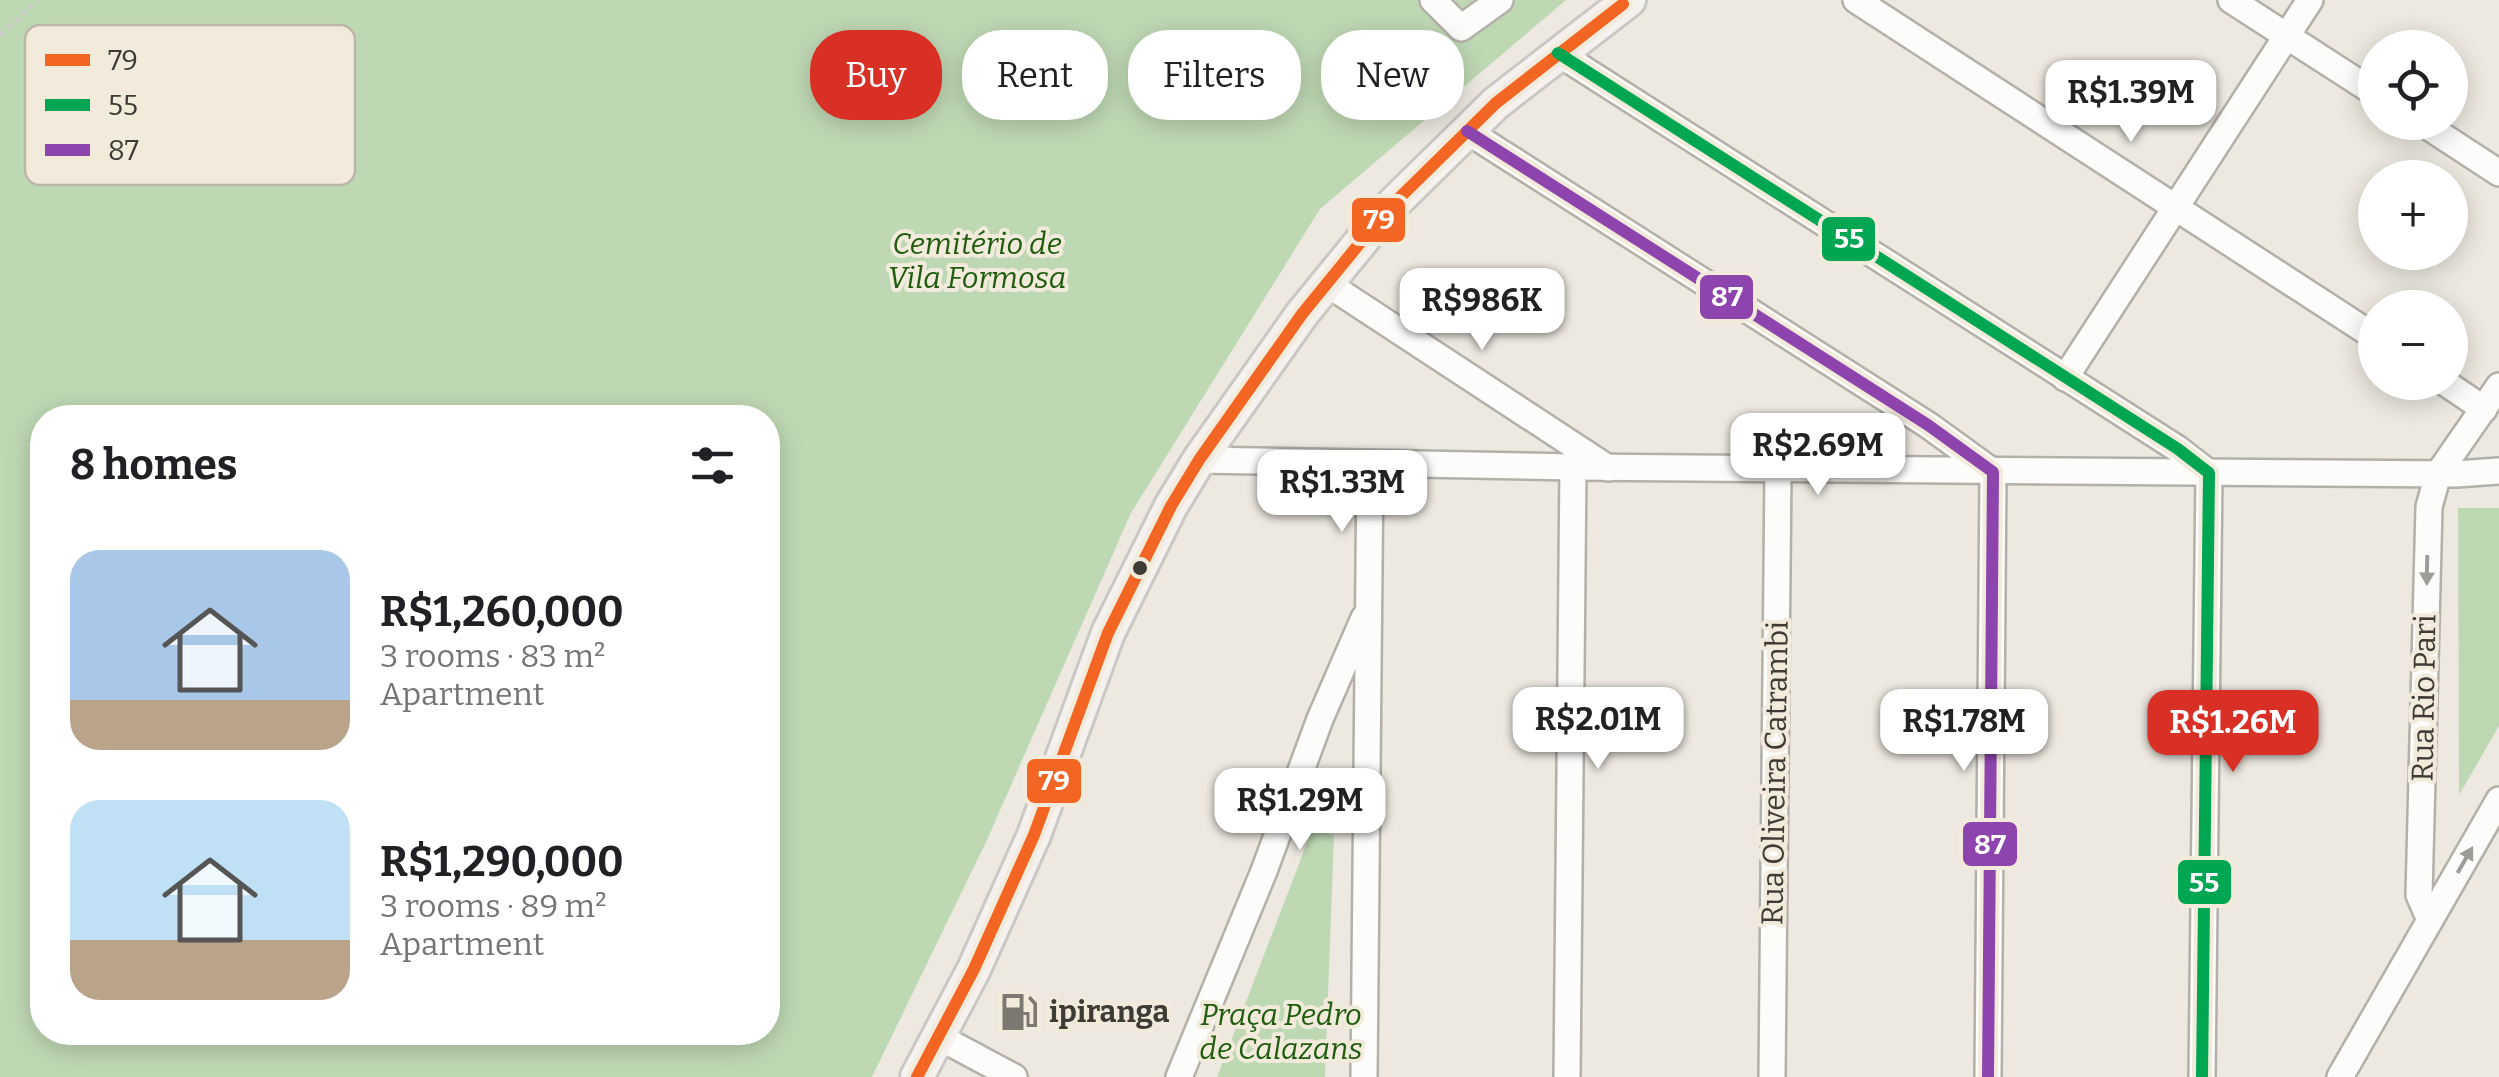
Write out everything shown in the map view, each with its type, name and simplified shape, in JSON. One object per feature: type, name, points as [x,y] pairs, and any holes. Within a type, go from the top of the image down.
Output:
[{"type":"main road","points":[[917,1077],[974,969],[1034,835],[1108,633],[1171,506],[1199,460],[1326,284],[1386,211],[1496,103],[1629,0]]},
{"type":"street","points":[[1433,0],[1461,28],[1500,0]]},
{"type":"street","points":[[1856,0],[2358,326]]},
{"type":"street","points":[[2230,0],[2358,82]]},
{"type":"street","points":[[2065,378],[2310,0]]},
{"type":"street","points":[[1558,53],[2178,448],[2209,473]]},
{"type":"street","points":[[1467,132],[1928,425],[1993,472]]},
{"type":"street","points":[[2449,140],[2499,173]]},
{"type":"street","points":[[1326,284],[1608,468]]},
{"type":"street","points":[[2438,474],[2499,386]]},
{"type":"street","points":[[2468,398],[2484,409]]},
{"type":"street","points":[[1199,460],[1993,472],[2499,472]]},
{"type":"street","points":[[1364,1077],[1370,464]]},
{"type":"street","points":[[1567,1077],[1573,467]]},
{"type":"street","name":"Rua Oliveira Catrambi","points":[[1772,1077],[1778,470]]},
{"type":"street","points":[[1988,1077],[1993,472]]},
{"type":"street","points":[[2202,1077],[2209,473]]},
{"type":"street","name":"Rua Rio Pari","points":[[2430,920],[2419,894],[2428,508],[2438,474]]},
{"type":"street","points":[[1179,1077],[1264,871],[1320,719],[1369,606]]},
{"type":"street","points":[[2340,1077],[2499,800]]},
{"type":"street","points":[[939,1037],[1014,1077]]},
{"type":"path","points":[[0,35],[38,0]]},
{"type":"green space","name":"Cemitério de Vila Formosa","points":[[0,0],[1566,0],[1464,87],[1464,30],[1321,30],[1321,120],[1425,120],[1320,209],[1131,513],[986,842],[872,1077],[0,1077]]},
{"type":"green space","points":[[2458,508],[2499,508],[2499,726],[2459,795]]},
{"type":"green space","name":"Praça Pedro de Calazans","points":[[1312,830],[1334,835],[1325,1077],[1217,1077]]},
{"type":"transit line","name":"79","points":[[917,1077],[974,969],[1034,835],[1108,633],[1171,506],[1199,460],[1302,314],[1386,211],[1496,103],[1623,4]]},
{"type":"transit line","name":"55","points":[[1558,53],[2178,449],[2209,473],[2202,1077]]},
{"type":"transit line","name":"87","points":[[1467,131],[1928,425],[1993,472],[1988,1077]]},
{"type":"place","name":"ipiranga","points":[[1019,1012]]}]
